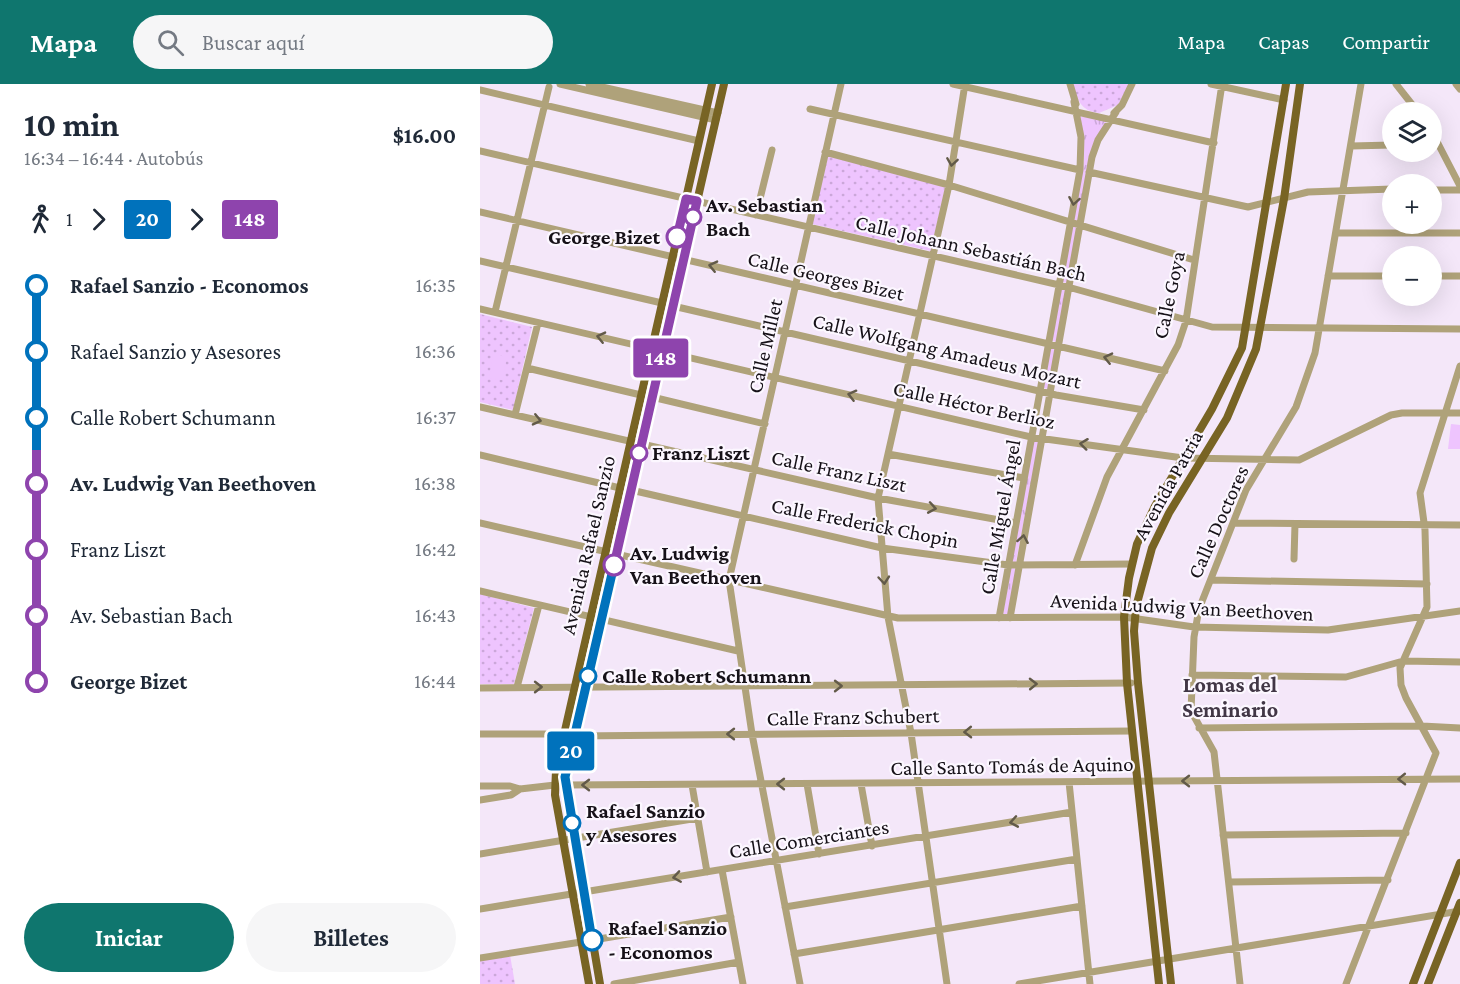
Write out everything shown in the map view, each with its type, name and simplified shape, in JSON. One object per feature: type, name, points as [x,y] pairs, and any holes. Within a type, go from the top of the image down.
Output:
[{"type":"main road","name":"Avenida Rafael Sanzio","points":[[589,984],[555,785],[563,734],[712,84]]},
{"type":"main road","name":"Avenida Rafael Sanzio","points":[[600,984],[565,785],[585,687],[724,84]]},
{"type":"main road","name":"Avenida Patria","points":[[1159,984],[1127,683],[1124,617],[1137,544],[1155,506],[1236,365],[1247,327],[1286,84]]},
{"type":"main road","name":"Avenida Patria","points":[[1171,984],[1138,682],[1135,618],[1138,595],[1152,548],[1169,513],[1227,418],[1248,374],[1262,328],[1284,199],[1300,84]]},
{"type":"main road","points":[[1413,984],[1460,863]]},
{"type":"main road","points":[[1428,984],[1460,903]]},
{"type":"main road","points":[[1421,964],[1427,969],[1434,969]]},
{"type":"street","points":[[560,84],[717,117]]},
{"type":"street","points":[[590,84],[674,107]]},
{"type":"street","name":"Calle Millet","points":[[800,984],[743,686],[729,580],[841,84]]},
{"type":"street","points":[[953,84],[1214,143]]},
{"type":"street","name":"Calle Miguel Ángel","points":[[999,618],[1080,170],[1081,113],[1074,102],[1070,84]]},
{"type":"street","name":"Calle Miguel Ángel","points":[[1010,618],[1094,149],[1132,84]]},
{"type":"street","points":[[1211,84],[1284,100]]},
{"type":"street","name":"Calle Doctores","points":[[1240,984],[1214,752],[1191,711],[1194,627],[1246,489],[1296,407],[1315,353],[1361,84]]},
{"type":"street","points":[[1396,84],[1410,102]]},
{"type":"street","points":[[1456,84],[1460,89]]},
{"type":"street","points":[[947,984],[911,733],[888,617],[879,498],[949,185],[965,85]]},
{"type":"street","name":"Calle Goya","points":[[1075,565],[1094,506],[1178,345],[1186,321],[1222,85]]},
{"type":"street","points":[[495,312],[549,87]]},
{"type":"street","points":[[480,90],[699,141]]},
{"type":"street","points":[[810,109],[1080,170]]},
{"type":"street","points":[[1100,117],[1116,112]]},
{"type":"street","points":[[1350,146],[1382,145]]},
{"type":"street","points":[[1442,149],[1460,188],[1442,189]]},
{"type":"street","points":[[756,215],[772,150]]},
{"type":"street","name":"Calle Johann Sebastián Bach","points":[[480,151],[1068,287],[1212,327],[1460,329]]},
{"type":"street","points":[[825,152],[949,185],[1194,260]]},
{"type":"street","points":[[1089,172],[1248,207],[1308,192],[1382,189]]},
{"type":"street","name":"Calle Georges Bizet","points":[[480,212],[1165,371]]},
{"type":"street","points":[[1336,233],[1460,233]]},
{"type":"street","points":[[480,261],[662,303]]},
{"type":"street","points":[[1328,276],[1382,276]]},
{"type":"street","points":[[1442,276],[1460,276]]},
{"type":"street","name":"Calle Wolfgang Amadeus Mozart","points":[[673,306],[1049,393],[1144,410]]},
{"type":"street","name":"Calle Héctor Berlioz","points":[[480,309],[1031,437],[1183,458],[1299,460],[1390,415],[1460,413]]},
{"type":"street","points":[[515,415],[538,323]]},
{"type":"street","points":[[1346,984],[1436,753],[1403,692],[1400,675],[1402,661],[1426,615],[1424,525],[1419,493],[1460,366]]},
{"type":"street","points":[[527,368],[641,395]]},
{"type":"street","points":[[652,398],[765,424]]},
{"type":"street","name":"Calle Franz Liszt","points":[[480,407],[879,498],[1016,523]]},
{"type":"street","points":[[888,454],[1024,478]]},
{"type":"street","points":[[480,455],[620,488]]},
{"type":"street","name":"Calle Frederick Chopin","points":[[631,490],[882,548],[1019,566],[1132,564]]},
{"type":"street","name":"Avenida Ludwig Van Beethoven","points":[[480,523],[888,617],[1124,617],[1194,627],[1328,630],[1460,611]]},
{"type":"street","points":[[1234,523],[1460,525]]},
{"type":"street","points":[[1294,559],[1295,524]]},
{"type":"street","points":[[1211,580],[1427,584]]},
{"type":"street","points":[[480,591],[738,651]]},
{"type":"street","points":[[518,687],[538,605]]},
{"type":"street","points":[[1192,675],[1346,677],[1402,661],[1460,662]]},
{"type":"street","points":[[480,687],[1138,682]]},
{"type":"street","points":[[1199,728],[1422,726],[1460,728]]},
{"type":"street","name":"Calle Franz Schubert","points":[[574,736],[1132,731]]},
{"type":"street","points":[[480,734],[563,734]]},
{"type":"street","name":"Calle Santo Tomás de Aquino","points":[[565,785],[1460,778]]},
{"type":"street","points":[[1069,782],[1090,984]]},
{"type":"street","points":[[692,784],[707,872]]},
{"type":"street","points":[[807,784],[819,854]]},
{"type":"street","points":[[861,784],[872,846]]},
{"type":"street","points":[[480,786],[510,786],[520,789],[555,785]]},
{"type":"street","points":[[480,800],[511,795],[520,789]]},
{"type":"street","name":"Calle Comerciantes","points":[[480,909],[1072,812]]},
{"type":"street","points":[[480,854],[698,818]]},
{"type":"street","points":[[1223,835],[1406,833]]},
{"type":"street","points":[[785,907],[1077,859]]},
{"type":"street","points":[[722,870],[743,984]]},
{"type":"street","points":[[1229,882],[1388,880]]},
{"type":"street","points":[[794,954],[1082,906]]},
{"type":"street","points":[[1019,984],[1458,912]]},
{"type":"street","points":[[592,940],[731,917]]},
{"type":"street","points":[[480,958],[581,942]]},
{"type":"street","points":[[614,984],[739,962]]},
{"type":"green space","points":[[1073,84],[1129,84],[1118,105],[1099,113],[1088,110],[1081,104]]},
{"type":"green space","points":[[1080,116],[1107,121],[1095,140],[1078,223],[1073,221],[1084,161]]},
{"type":"green space","points":[[828,156],[945,187],[931,251],[812,224]]},
{"type":"green space","points":[[1073,226],[1077,228],[1067,283],[1062,282]]},
{"type":"green space","points":[[1061,288],[1066,289],[1057,342],[1052,341]]},
{"type":"green space","points":[[480,314],[532,327],[513,410],[480,402]]},
{"type":"green space","points":[[1050,346],[1056,347],[1049,389],[1043,388]]},
{"type":"green space","points":[[493,354],[507,357],[502,380],[489,378]]},
{"type":"green space","points":[[1451,424],[1460,425],[1460,449],[1448,449]]},
{"type":"green space","points":[[1033,440],[1039,441],[1016,562],[1012,562]]},
{"type":"green space","points":[[1011,568],[1016,569],[1008,614],[1003,614]]},
{"type":"green space","points":[[480,594],[534,608],[514,684],[480,684]]},
{"type":"green space","points":[[510,955],[515,984],[480,984],[480,960]]},
{"type":"bus line","name":"148","points":[[614,565],[697,201],[686,199],[677,237]]},
{"type":"bus line","name":"20","points":[[592,940],[565,777],[614,565]]},
{"type":"place","name":"Av. Sebastian Bach","points":[[693,217]]},
{"type":"place","name":"George Bizet","points":[[677,237]]},
{"type":"place","name":"Franz Liszt","points":[[639,453]]},
{"type":"place","name":"Av. Ludwig Van Beethoven","points":[[614,565]]},
{"type":"place","name":"Calle Robert Schumann","points":[[588,676]]},
{"type":"place","name":"Rafael Sanzio y Asesores","points":[[572,823]]},
{"type":"place","name":"Rafael Sanzio - Economos","points":[[592,940]]},
{"type":"district","name":"Lomas del Seminario","points":[[1230,696]]}]
